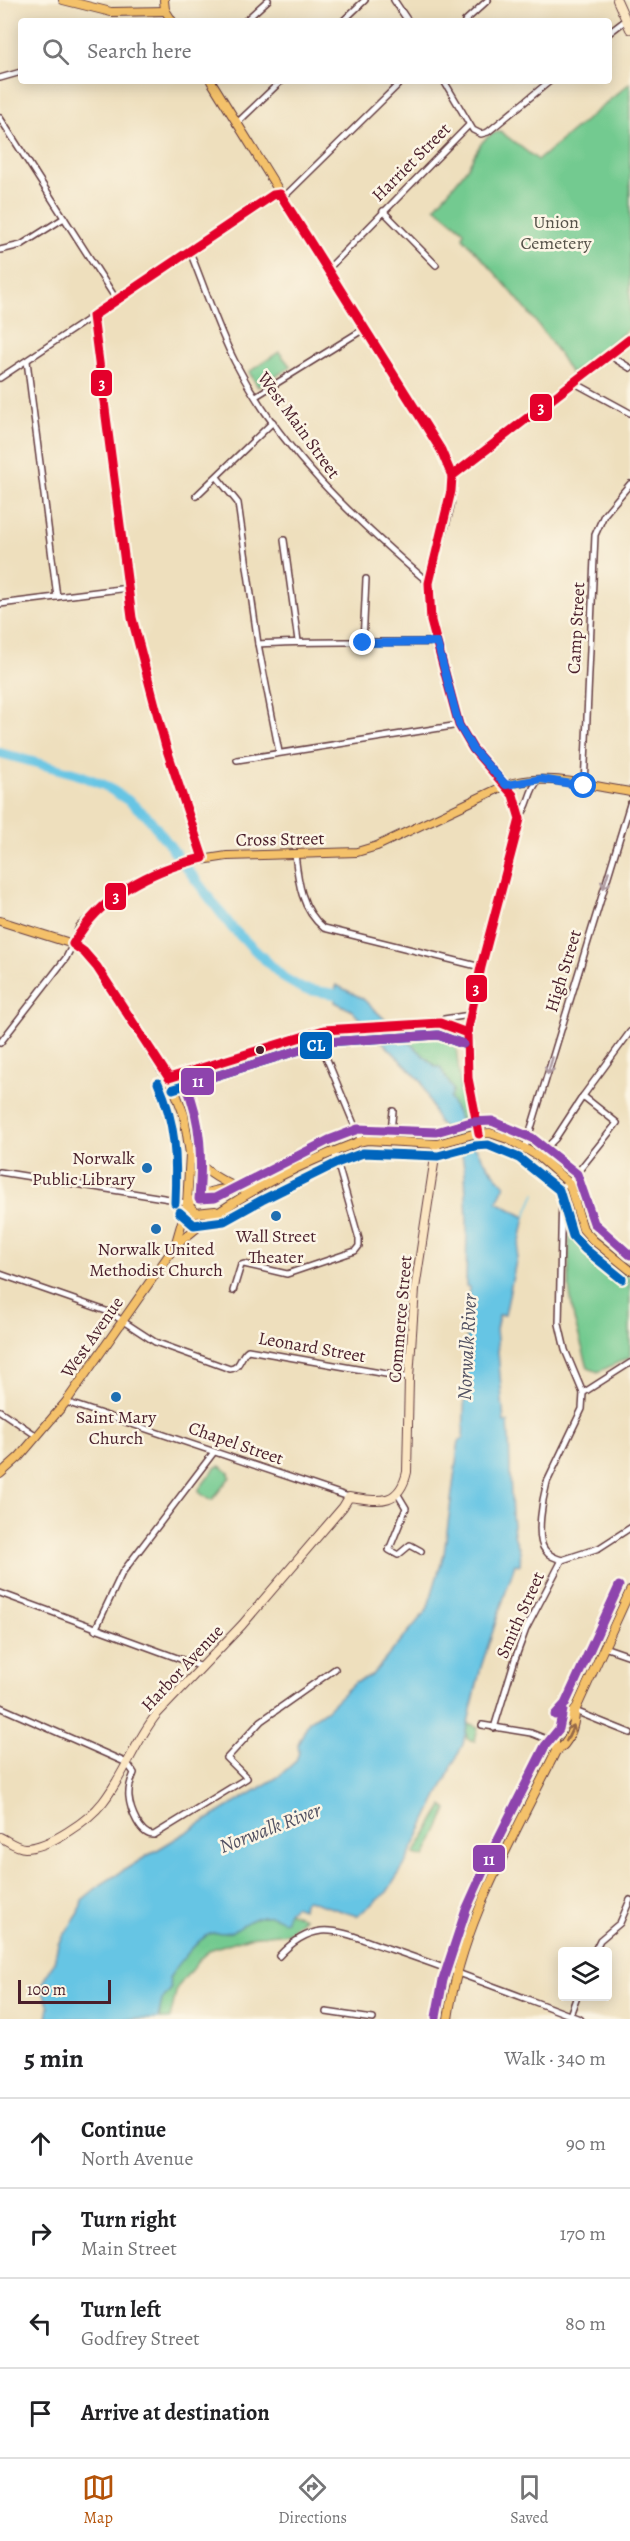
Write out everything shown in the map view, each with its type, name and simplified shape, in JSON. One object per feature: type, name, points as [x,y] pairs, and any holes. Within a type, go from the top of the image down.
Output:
[{"type":"main road","points":[[63,0],[111,12],[166,11]]},
{"type":"main road","points":[[164,0],[170,18]]},
{"type":"main road","points":[[617,0],[630,29]]},
{"type":"main road","points":[[213,84],[441,450],[452,476],[450,501],[429,584],[429,606],[459,725],[473,749],[506,785],[516,802],[520,816],[518,831],[481,967],[467,1033],[468,1078],[476,1134]]},
{"type":"main road","points":[[203,858],[152,696],[132,618],[93,316],[273,195],[280,194]]},
{"type":"main road","name":"Cross Street","points":[[73,944],[80,927],[104,905],[158,871],[192,860],[295,854],[340,855],[364,850],[506,785],[541,779],[630,792]]},
{"type":"main road","points":[[0,921],[73,944]]},
{"type":"main road","name":"West Avenue","points":[[0,1474],[66,1402],[175,1246],[187,1204],[190,1154],[184,1115],[169,1078],[97,967],[84,952],[73,944]]},
{"type":"main road","points":[[175,1246],[219,1210],[256,1189],[334,1151],[361,1141],[437,1144],[476,1134],[490,1133],[538,1156],[569,1183],[574,1193],[583,1229],[630,1270]]},
{"type":"main road","name":"Commerce Street","points":[[397,1494],[403,1487],[407,1472],[409,1378],[415,1288],[437,1144]]},
{"type":"main road","points":[[190,1154],[219,1180],[240,1188]]},
{"type":"main road","points":[[219,1210],[196,1213],[187,1204],[202,1193],[213,1190],[256,1189]]},
{"type":"main road","name":"Chapel Street","points":[[349,1497],[376,1501],[392,1498],[397,1494]]},
{"type":"main road","name":"Harbor Avenue","points":[[0,1838],[22,1848],[31,1847],[57,1838],[96,1809],[108,1795],[156,1716],[286,1575],[344,1508],[349,1497]]},
{"type":"main road","points":[[448,2019],[458,1971],[506,1849],[566,1719],[575,1711],[630,1591]]},
{"type":"street","points":[[248,18],[268,0]]},
{"type":"street","points":[[346,18],[365,0]]},
{"type":"street","points":[[394,0],[406,18]]},
{"type":"street","points":[[468,18],[488,0]]},
{"type":"street","points":[[612,31],[626,20]]},
{"type":"street","points":[[0,78],[18,73]]},
{"type":"street","points":[[236,124],[278,84]]},
{"type":"street","points":[[280,194],[288,193],[399,84]]},
{"type":"street","points":[[446,84],[469,125]]},
{"type":"street","name":"Harriet Street","points":[[327,270],[469,125],[478,133],[488,132],[546,84]]},
{"type":"street","points":[[0,118],[116,299]]},
{"type":"street","points":[[383,211],[436,265]]},
{"type":"street","points":[[0,250],[21,245],[64,218]]},
{"type":"street","name":"West Main Street","points":[[190,252],[235,361],[273,422],[321,483],[366,530],[429,584]]},
{"type":"street","points":[[0,378],[93,316]]},
{"type":"street","points":[[256,396],[364,329]]},
{"type":"street","points":[[452,476],[630,339]]},
{"type":"street","points":[[609,355],[630,368]]},
{"type":"street","points":[[27,361],[57,597]]},
{"type":"street","points":[[573,382],[630,413]]},
{"type":"street","points":[[195,496],[273,422]]},
{"type":"street","points":[[217,477],[236,499],[239,507],[258,644],[279,752]]},
{"type":"street","name":"Camp Street","points":[[584,786],[595,535],[604,515],[630,484]]},
{"type":"street","points":[[284,540],[298,641]]},
{"type":"street","points":[[363,643],[366,579]]},
{"type":"street","points":[[0,604],[128,588]]},
{"type":"street","points":[[258,644],[298,641],[437,642]]},
{"type":"street","points":[[237,760],[459,725]]},
{"type":"street","points":[[520,816],[526,810],[534,784],[541,779]]},
{"type":"street","name":"High Street","points":[[525,1148],[630,804]]},
{"type":"street","points":[[295,854],[301,891],[309,910],[324,928],[481,967]]},
{"type":"street","points":[[0,1042],[66,958],[73,944]]},
{"type":"street","points":[[440,1023],[444,1019],[470,1015]]},
{"type":"street","points":[[169,1078],[324,1030],[440,1023],[467,1033]]},
{"type":"street","points":[[313,1032],[321,1045],[361,1141]]},
{"type":"street","points":[[538,1156],[555,1139],[630,1032]]},
{"type":"street","points":[[583,1096],[617,1123],[569,1183],[562,1186],[559,1324],[565,1350],[583,1393],[630,1363]]},
{"type":"street","points":[[390,1141],[393,1112]]},
{"type":"street","points":[[233,1291],[241,1265],[287,1274],[355,1251],[359,1246],[357,1230],[334,1151]]},
{"type":"street","points":[[0,1172],[176,1200],[187,1204]]},
{"type":"street","points":[[0,1274],[109,1312],[123,1320]]},
{"type":"street","name":"Leonard Street","points":[[123,1320],[154,1342],[230,1369],[238,1365],[243,1353],[248,1350],[409,1378]]},
{"type":"street","name":"Smith Street","points":[[494,1728],[526,1629],[562,1560],[546,1552],[541,1543],[544,1493],[547,1482],[582,1409],[583,1393]]},
{"type":"street","name":"Chapel Street","points":[[66,1402],[349,1497]]},
{"type":"street","points":[[0,1411],[37,1436]]},
{"type":"street","points":[[95,1630],[122,1573],[214,1452]]},
{"type":"street","points":[[397,1494],[406,1508],[389,1550],[398,1555],[410,1545],[420,1551]]},
{"type":"street","points":[[562,1560],[600,1548],[630,1528]]},
{"type":"street","points":[[0,1593],[95,1630],[202,1667]]},
{"type":"street","points":[[604,1647],[630,1656]]},
{"type":"street","points":[[0,1707],[127,1763],[134,1773],[129,1795],[130,1804],[144,1832],[154,1835],[247,1778],[228,1758],[261,1721],[335,1669]]},
{"type":"street","points":[[575,1711],[630,1733]]},
{"type":"street","points":[[482,1725],[531,1733],[555,1747]]},
{"type":"street","points":[[596,1947],[600,1940],[620,1923],[630,1900]]},
{"type":"street","points":[[279,1956],[291,1943],[302,1937],[321,1931],[342,1933],[458,1971],[580,2019]]},
{"type":"street","points":[[570,2015],[575,2001]]},
{"type":"street","points":[[326,2012],[353,2018],[373,2019]]},
{"type":"green space","name":"Union Cemetery","points":[[630,83],[630,328],[571,374],[535,321],[463,238],[464,231],[435,207],[461,176],[481,144],[490,135],[501,132],[538,160]]},
{"type":"green space","points":[[279,352],[291,367],[258,387],[249,372]]},
{"type":"green space","points":[[437,1033],[449,1037],[456,1047],[465,1128],[450,1099],[453,1090],[440,1067],[436,1067],[401,1035]]},
{"type":"green space","points":[[569,1215],[579,1236],[630,1278],[630,1357],[598,1372],[588,1368],[574,1319],[569,1287]]},
{"type":"green space","points":[[221,1466],[230,1477],[212,1500],[208,1499],[199,1492],[199,1489],[216,1467]]},
{"type":"green space","points":[[465,1722],[478,1727],[475,1741],[467,1739]]},
{"type":"green space","points":[[443,1806],[447,1810],[425,1857],[414,1854]]},
{"type":"green space","points":[[263,1903],[304,1918],[288,1933],[249,1937],[209,1950],[177,1988],[170,2019],[160,2019],[159,1997],[168,1974],[213,1926]]},
{"type":"water","points":[[336,985],[362,998],[436,1067],[440,1067],[453,1090],[450,1099],[467,1134],[488,1166],[505,1185],[497,1202],[525,1217],[505,1315],[499,1315],[496,1329],[504,1422],[508,1422],[512,1520],[515,1539],[520,1550],[520,1565],[515,1564],[481,1667],[463,1744],[404,1866],[387,1892],[357,1916],[307,1900],[303,1902],[302,1909],[294,1906],[287,1913],[286,1920],[270,1916],[257,1917],[230,1932],[213,1933],[205,1937],[188,1953],[169,1978],[171,1989],[162,2000],[158,2019],[47,2019],[49,2006],[41,1987],[54,1962],[58,1944],[79,1913],[82,1900],[100,1885],[278,1777],[296,1761],[299,1752],[298,1744],[309,1721],[326,1710],[355,1682],[371,1676],[427,1610],[444,1554],[459,1440],[463,1438],[469,1287],[466,1286],[467,1221],[462,1155],[449,1132],[438,1122],[421,1081],[351,1010],[335,1002]]},
{"type":"waterway","name":"Norwalk River","points":[[0,753],[77,774],[104,785],[129,801],[148,817],[233,929],[284,978],[303,989],[335,994],[348,1000]]},
{"type":"waterway","points":[[525,1217],[535,1194]]},
{"type":"transit line","name":"3","points":[[280,194],[441,450],[452,476],[451,491],[429,583],[431,621],[459,725],[473,749],[513,795],[520,819],[481,967],[467,1033],[440,1023],[324,1030],[169,1078],[97,967],[84,952],[73,944],[97,912],[128,888],[164,870],[203,858],[166,747],[132,618],[93,316],[273,195],[280,194]]},
{"type":"transit line","name":"3","points":[[452,476],[630,339]]},
{"type":"transit line","name":"3","points":[[467,1033],[468,1078],[479,1134]]},
{"type":"transit line","name":"CL","points":[[173,1089],[326,1042],[438,1035],[463,1044]]},
{"type":"transit line","name":"11","points":[[463,1044],[438,1035],[326,1042],[186,1085],[195,1113],[200,1142],[199,1199],[215,1198],[329,1140],[358,1129],[436,1132],[471,1122],[492,1121],[532,1138],[577,1174],[594,1223],[630,1255]]},
{"type":"transit line","name":"CL","points":[[158,1083],[172,1127],[176,1172],[175,1203]]},
{"type":"transit line","name":"CL","points":[[179,1212],[194,1225],[224,1221],[339,1162],[363,1153],[438,1156],[475,1146],[488,1145],[519,1158],[559,1190],[573,1236],[585,1249],[622,1279]]},
{"type":"transit line","name":"11","points":[[555,1715],[565,1704],[619,1586]]},
{"type":"transit line","name":"11","points":[[436,2017],[443,1980],[466,1910],[496,1843],[545,1746],[559,1729],[563,1710]]},
{"type":"place","name":"Norwalk Public Library","points":[[147,1168]]},
{"type":"place","name":"Wall Street Theater","points":[[276,1216]]},
{"type":"place","name":"Norwalk United Methodist Church","points":[[156,1229]]},
{"type":"place","name":"Saint Mary Church","points":[[116,1397]]},
{"type":"route","points":[[363,643],[437,642],[459,725],[465,738],[480,758],[506,785],[541,779],[584,786]]}]
